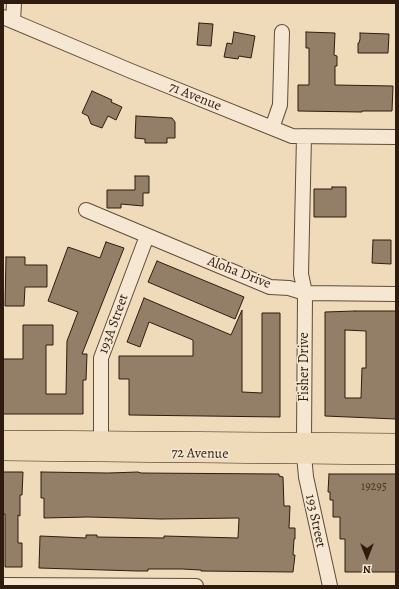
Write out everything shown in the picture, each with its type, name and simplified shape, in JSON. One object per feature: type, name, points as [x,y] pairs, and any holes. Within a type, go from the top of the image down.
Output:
[{"type":"main road","name":"72 Avenue","points":[[3,439],[101,440],[304,448],[396,456]]},
{"type":"main road","name":"72 Avenue","points":[[304,448],[396,442]]},
{"type":"main road","name":"72 Avenue","points":[[3,452],[178,454],[204,447],[396,448]]},
{"type":"street","points":[[8,19],[14,3]]},
{"type":"street","name":"71 Avenue","points":[[8,19],[131,71],[292,136],[396,137]]},
{"type":"street","points":[[272,128],[280,105],[282,32]]},
{"type":"street","name":"Fisher Drive","points":[[304,136],[301,274],[306,293],[304,448]]},
{"type":"street","name":"Aloha Drive","points":[[86,210],[262,284],[278,288],[289,288],[306,293],[396,294]]},
{"type":"street","name":"193A Street","points":[[101,440],[101,358],[147,236]]},
{"type":"street","name":"193 Street","points":[[304,448],[306,477],[330,586]]},
{"type":"street","points":[[3,584],[196,586]]},
{"type":"building","points":[[199,23],[213,24],[211,46],[197,45]]},
{"type":"building","points":[[234,32],[255,36],[251,58],[239,56],[238,59],[224,57],[227,43],[232,44]]},
{"type":"building","points":[[306,32],[335,33],[334,55],[337,56],[337,66],[335,66],[335,85],[393,86],[392,111],[298,111],[298,85],[309,85],[309,48],[306,48]]},
{"type":"building","points":[[360,33],[389,34],[388,53],[358,53]]},
{"type":"building","points":[[92,91],[112,100],[111,102],[122,107],[116,120],[108,116],[102,128],[91,124],[88,116],[82,113]]},
{"type":"building","points":[[136,116],[172,118],[175,122],[175,138],[167,138],[167,143],[145,143],[145,139],[135,138]]},
{"type":"building","points":[[135,176],[149,176],[149,193],[143,193],[143,206],[121,204],[121,208],[107,208],[107,190],[135,190]]},
{"type":"building","points":[[332,187],[346,187],[346,217],[314,217],[314,189],[332,189]]},
{"type":"building","points":[[373,240],[391,240],[391,264],[372,263]]},
{"type":"building","points":[[106,242],[124,248],[82,354],[87,354],[86,380],[83,380],[83,414],[3,414],[3,359],[23,359],[23,325],[53,325],[53,345],[46,345],[46,394],[66,394],[67,341],[78,312],[48,301],[68,247],[100,258]]},
{"type":"building","points":[[6,257],[25,257],[25,265],[47,265],[47,287],[25,287],[24,306],[5,306]]},
{"type":"building","points":[[157,261],[244,297],[235,319],[148,282]]},
{"type":"building","points":[[144,298],[231,335],[242,310],[242,392],[262,393],[262,313],[280,313],[280,417],[129,415],[129,379],[119,379],[119,356],[193,356],[193,340],[149,322],[140,347],[127,342]]},
{"type":"building","points":[[396,311],[396,419],[325,416],[325,312]],"holes":[[[345,330],[366,331],[366,368],[362,368],[361,398],[345,398]]]},
{"type":"building","points":[[3,472],[23,472],[22,495],[20,495],[20,516],[18,515],[18,543],[22,543],[22,567],[5,567]]},
{"type":"building","points":[[41,472],[279,474],[279,476],[283,477],[284,506],[290,506],[289,528],[295,528],[293,555],[295,555],[293,572],[201,571],[182,569],[148,569],[148,571],[137,571],[39,568],[40,536],[86,538],[86,535],[97,535],[97,537],[164,538],[164,536],[238,538],[239,518],[44,518],[44,498],[41,498]]},
{"type":"building","points":[[329,474],[396,474],[396,572],[345,572],[345,539],[340,539],[340,517],[333,517],[333,500],[330,500],[330,492],[328,492]]}]
